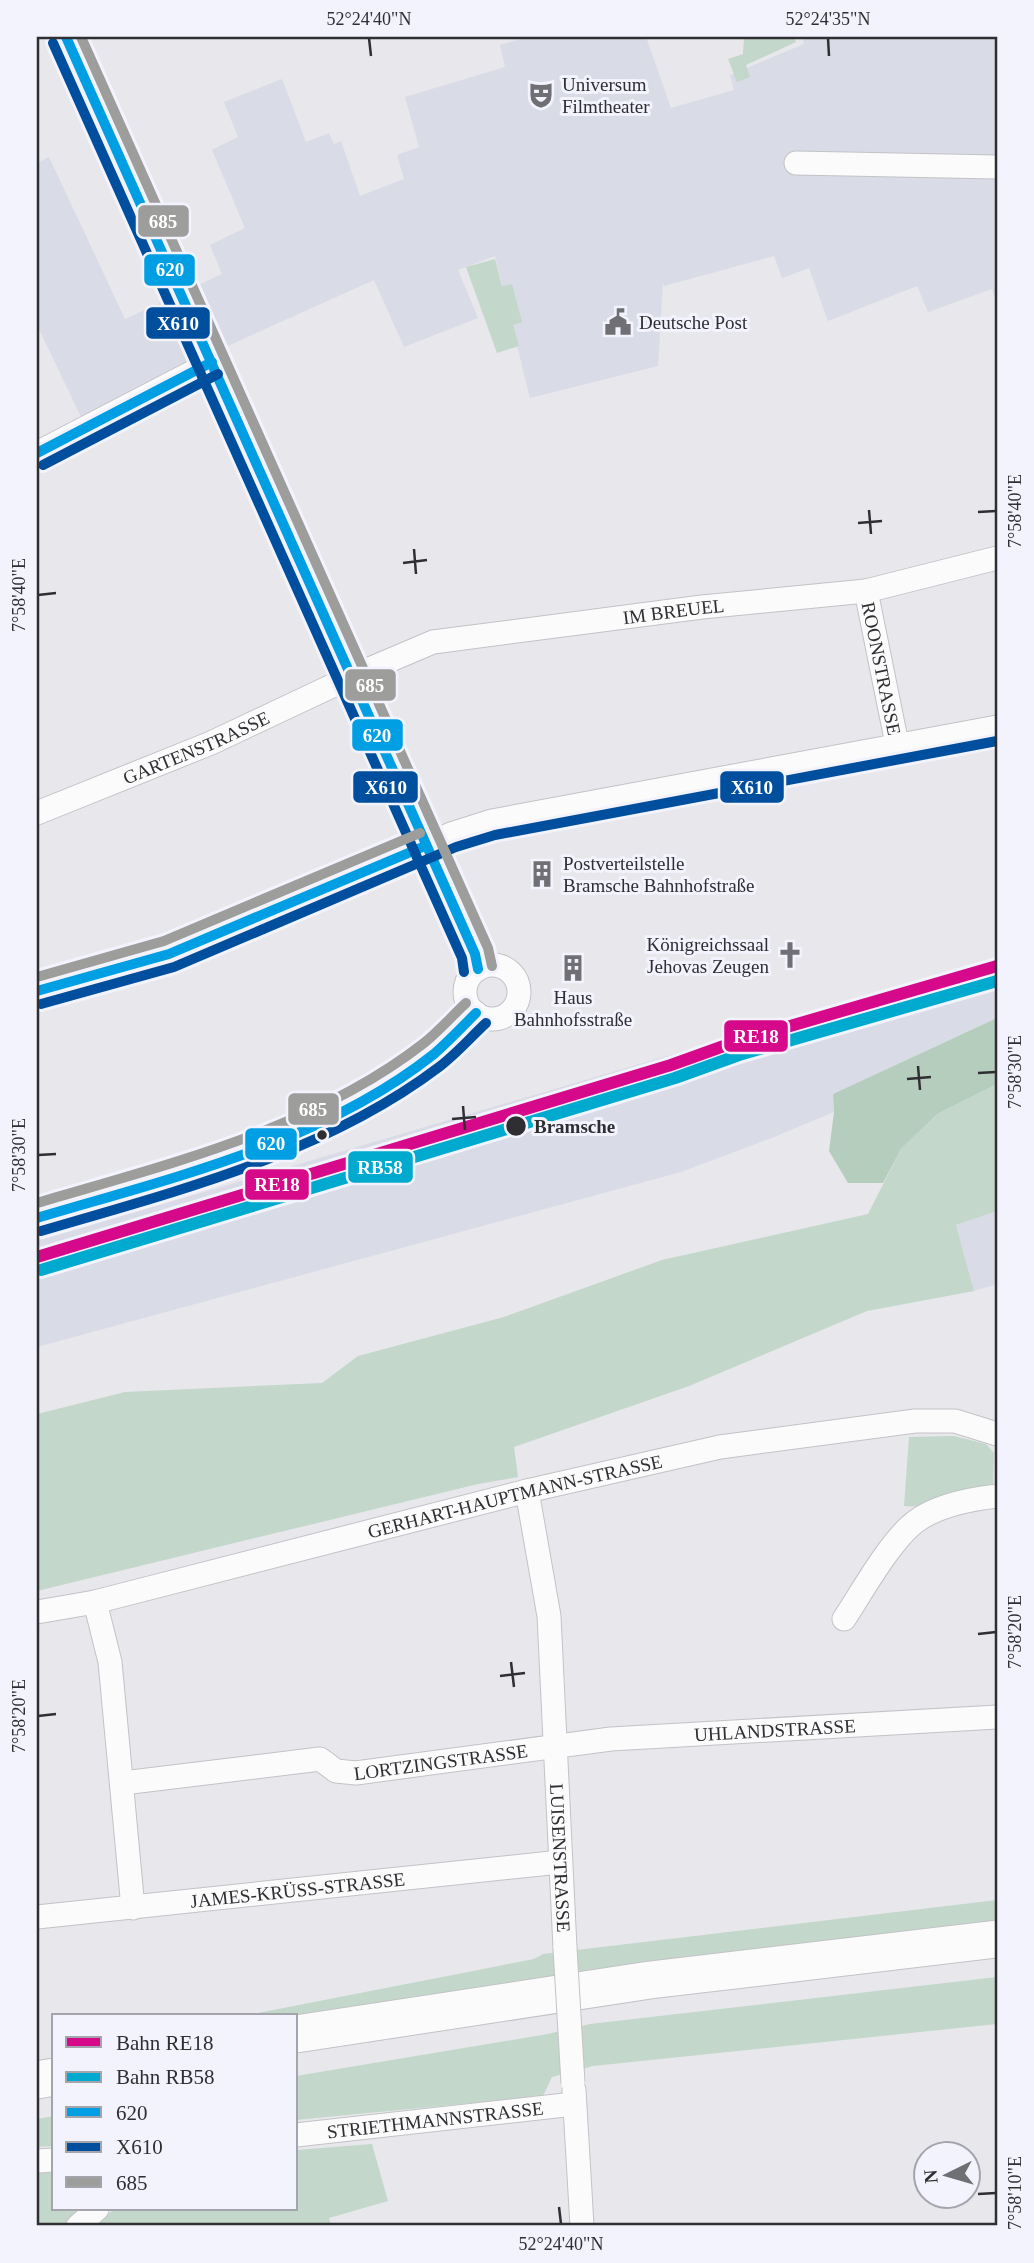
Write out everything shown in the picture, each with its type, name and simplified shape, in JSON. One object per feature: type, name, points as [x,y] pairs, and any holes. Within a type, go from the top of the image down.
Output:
[{"type":"highway","points":[[298,2034],[637,1982],[997,1939]]},
{"type":"highway","points":[[298,2057],[653,2003],[997,1963]]},
{"type":"street","points":[[66,37],[353,676],[425,846],[475,954],[478,969]]},
{"type":"street","points":[[796,163],[997,167]]},
{"type":"street","points":[[37,453],[212,362]]},
{"type":"street","name":"IM BREUEL","points":[[353,676],[433,642],[702,607],[866,591],[997,558]]},
{"type":"street","name":"ROONSTRASSE","points":[[866,591],[897,744]]},
{"type":"street","name":"GARTENSTRASSE","points":[[37,813],[211,743],[353,676]]},
{"type":"street","points":[[37,991],[169,954],[425,846],[492,821],[997,727]]},
{"type":"street","points":[[493,965],[508,970],[517,982],[519,997],[510,1012],[497,1019],[476,1013],[470,1007],[465,991],[471,975],[478,969],[493,965]]},
{"type":"street","points":[[37,1218],[187,1172],[300,1133],[330,1119],[427,1059],[476,1013]]},
{"type":"street","name":"GERHART-HAUPTMANN-STRASSE","points":[[37,1612],[94,1602],[527,1491],[720,1447],[902,1422],[955,1421],[997,1434]]},
{"type":"street","name":"LUISENSTRASSE","points":[[527,1491],[549,1616],[560,1862],[582,2226]]},
{"type":"street","points":[[844,1619],[879,1565],[913,1523],[936,1510],[997,1496]]},
{"type":"street","points":[[94,1602],[110,1662],[133,1908]]},
{"type":"street","name":"UHLANDSTRASSE","points":[[554,1747],[611,1739],[997,1717]]},
{"type":"street","name":"LORTZINGSTRASSE","points":[[123,1783],[320,1759],[337,1771],[356,1773],[554,1747]]},
{"type":"street","name":"JAMES-KRÜSS-STRASSE","points":[[37,1917],[560,1862]]},
{"type":"street","name":"STRIETHMANNSTRASSE","points":[[298,2135],[574,2093]]},
{"type":"street","points":[[78,2226],[96,2210]]},
{"type":"shaded area","points":[[529,37],[646,37],[671,108],[734,90],[730,75],[804,44],[802,37],[997,37],[997,303],[992,289],[928,312],[917,286],[828,321],[809,268],[782,278],[774,256],[664,286],[663,282],[658,366],[530,398],[495,256],[458,270],[478,318],[404,347],[374,280],[203,357],[82,419],[37,325],[37,163],[49,157],[125,319],[222,274],[210,245],[245,228],[212,150],[238,137],[224,102],[282,79],[306,142],[329,133],[334,144],[341,141],[360,196],[404,179],[397,155],[419,147],[405,97],[505,67],[500,45]]},
{"type":"shaded area","points":[[997,959],[997,1018],[833,1094],[834,1112],[774,1137],[681,1172],[37,1347],[37,1241]]},
{"type":"shaded area","points":[[997,1211],[997,1284],[974,1291],[956,1225]]},
{"type":"green space","points":[[744,37],[794,37],[796,42],[746,65],[750,77],[737,82],[728,59],[743,54]]},
{"type":"green space","points":[[495,259],[502,286],[512,284],[522,322],[513,325],[519,346],[497,353],[466,267]]},
{"type":"green space","points":[[997,1018],[997,1084],[937,1114],[901,1149],[883,1183],[848,1183],[829,1151],[834,1112],[833,1094]]},
{"type":"green space","points":[[997,1084],[997,1211],[956,1225],[974,1291],[867,1311],[689,1386],[514,1447],[518,1477],[478,1484],[37,1591],[37,1414],[125,1392],[322,1383],[358,1356],[504,1317],[662,1260],[868,1214],[901,1149],[937,1114]]},
{"type":"green space","points":[[954,1436],[986,1444],[994,1453],[993,1488],[925,1507],[904,1506],[909,1437]]},
{"type":"green space","points":[[997,1900],[997,1926],[298,2016],[252,2014],[534,1959],[543,1954]]},
{"type":"green space","points":[[997,1977],[997,2024],[593,2066],[552,2077],[543,2096],[298,2120],[298,2076],[548,2034],[590,2024]]},
{"type":"green space","points":[[52,2116],[52,2146],[37,2147],[37,2119]]},
{"type":"green space","points":[[372,2144],[388,2201],[329,2218],[331,2226],[96,2226],[113,2210],[298,2210],[298,2150]]},
{"type":"green space","points":[[52,2170],[52,2210],[83,2210],[66,2226],[37,2226],[37,2173]]},
{"type":"rail line","name":"RE18","points":[[37,1257],[671,1065],[735,1042],[997,966]]},
{"type":"rail line","name":"RB58","points":[[41,1270],[675,1078],[739,1055],[997,981]]},
{"type":"transit line","name":"620","points":[[66,37],[475,954],[478,969]]},
{"type":"transit line","name":"685","points":[[81,37],[488,948],[492,966]]},
{"type":"transit line","name":"X610","points":[[53,43],[462,958],[464,972]]},
{"type":"transit line","name":"620","points":[[37,453],[212,362]]},
{"type":"transit line","name":"X610","points":[[43,465],[218,374]]},
{"type":"transit line","name":"X610","points":[[41,1004],[174,967],[456,847],[495,835],[997,741]]},
{"type":"transit line","name":"685","points":[[37,977],[164,941],[420,833]]},
{"type":"transit line","name":"620","points":[[37,991],[169,954],[425,846]]},
{"type":"transit line","name":"685","points":[[37,1203],[238,1141],[336,1099],[381,1073],[424,1043],[466,1003]]},
{"type":"transit line","name":"620","points":[[37,1218],[192,1172],[244,1154],[344,1112],[390,1085],[434,1054],[476,1013]]},
{"type":"transit line","name":"X610","points":[[41,1231],[144,1201],[248,1167],[298,1147],[347,1124],[394,1097],[439,1067],[486,1023]]},
{"type":"place","name":"Universum Filmtheater","points":[[541,95]]},
{"type":"place","name":"Deutsche Post","points":[[618,322]]},
{"type":"place","name":"Postverteilstelle Bramsche Bahnhofstraße","points":[[542,874]]},
{"type":"place","name":"Königreichssaal Jehovas Zeugen","points":[[790,955]]},
{"type":"place","name":"Haus Bahnhofsstraße","points":[[573,968]]},
{"type":"place","name":"Bramsche","points":[[516,1126]]}]
